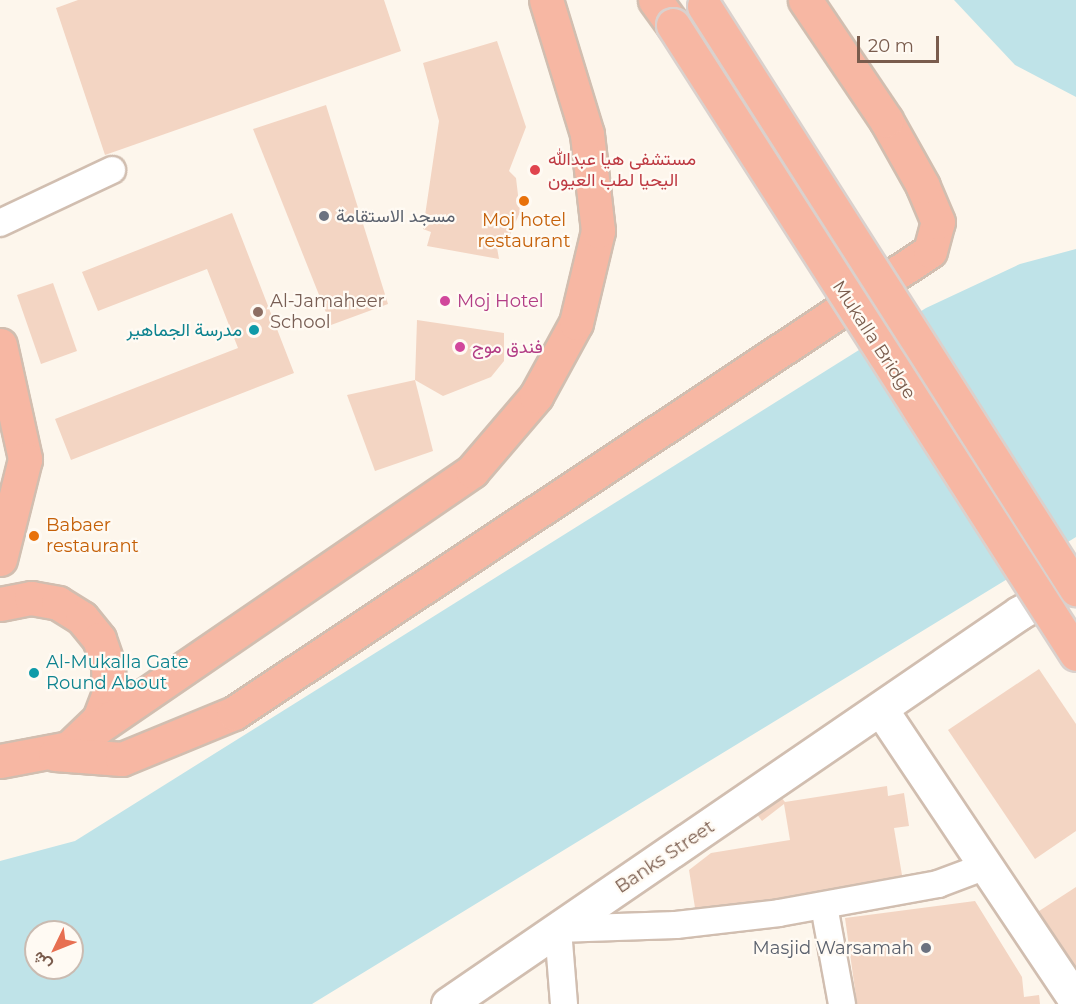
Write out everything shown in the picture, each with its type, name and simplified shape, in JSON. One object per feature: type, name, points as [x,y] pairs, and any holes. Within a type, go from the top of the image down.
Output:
[{"type":"highway","points":[[68,747],[472,471],[536,396],[576,323],[598,231],[587,134],[546,0]]},
{"type":"highway","points":[[2,759],[68,747],[122,759],[234,713],[930,250],[938,222],[923,186],[886,120],[805,0]]},
{"type":"highway","name":"Mukalla Bridge","points":[[702,3],[1076,589]]},
{"type":"highway","name":"Mukalla Bridge","points":[[664,13],[1076,654]]},
{"type":"highway","points":[[0,345],[25,459],[0,559]]},
{"type":"highway","points":[[0,604],[31,598],[58,603],[82,618],[99,639],[108,665],[109,693],[99,718],[68,747]]},
{"type":"main road","name":"Banks Street","points":[[448,1004],[882,711],[1019,613],[1076,581]]},
{"type":"main road","points":[[882,711],[1076,1001]]},
{"type":"street","points":[[0,223],[112,170]]},
{"type":"street","points":[[564,1004],[558,929],[676,925],[824,906],[938,884],[986,866]]},
{"type":"street","points":[[824,906],[842,1004]]},
{"type":"water","points":[[954,0],[1076,0],[1076,97],[1015,65]]},
{"type":"water","points":[[1076,249],[1076,537],[312,1004],[0,1004],[0,861],[75,841],[926,308],[1020,264]]},
{"type":"building","points":[[78,0],[384,0],[401,51],[105,155],[56,8]]},
{"type":"building","points":[[497,41],[526,127],[509,171],[516,178],[520,212],[506,244],[496,242],[499,259],[427,246],[431,232],[423,229],[439,121],[423,63]]},
{"type":"building","name":"مسجد الاستقامة","points":[[326,105],[388,304],[331,325],[253,129]]},
{"type":"building","name":"مدرسة الجماهير","points":[[232,213],[294,373],[71,460],[55,419],[238,348],[207,269],[98,311],[82,272]]},
{"type":"building","points":[[53,283],[77,351],[41,364],[17,295]]},
{"type":"building","name":"فندق موج","points":[[417,320],[504,333],[504,361],[491,377],[443,396],[415,380]]},
{"type":"building","points":[[415,380],[433,451],[375,471],[347,395]]},
{"type":"building","points":[[1039,669],[1076,724],[1076,831],[1035,859],[948,730]]},
{"type":"building","points":[[887,786],[888,796],[904,793],[909,826],[894,828],[903,881],[696,914],[689,870],[711,853],[790,840],[784,804],[762,821],[753,809],[776,791],[785,802]]},
{"type":"building","points":[[1076,887],[1076,975],[1036,913]]},
{"type":"building","name":"Masjid Warsamah","points":[[975,901],[1022,977],[1024,997],[1039,995],[1040,1004],[857,1004],[845,918]]},
{"type":"place","name":"مستشفى هيا عبدالله اليحيا لطب العيون","points":[[535,170]]},
{"type":"place","name":"Moj hotel restaurant","points":[[524,201]]},
{"type":"place","name":"مسجد الاستقامة","points":[[324,216]]},
{"type":"place","name":"Moj Hotel","points":[[445,301]]},
{"type":"place","name":"Al-Jamaheer School","points":[[258,312]]},
{"type":"place","name":"مدرسة الجماهير","points":[[254,330]]},
{"type":"place","name":"فندق موج","points":[[460,347]]},
{"type":"place","name":"Babaer restaurant","points":[[34,536]]},
{"type":"place","name":"Al-Mukalla Gate Round About","points":[[34,673]]},
{"type":"place","name":"Masjid Warsamah","points":[[926,948]]}]
